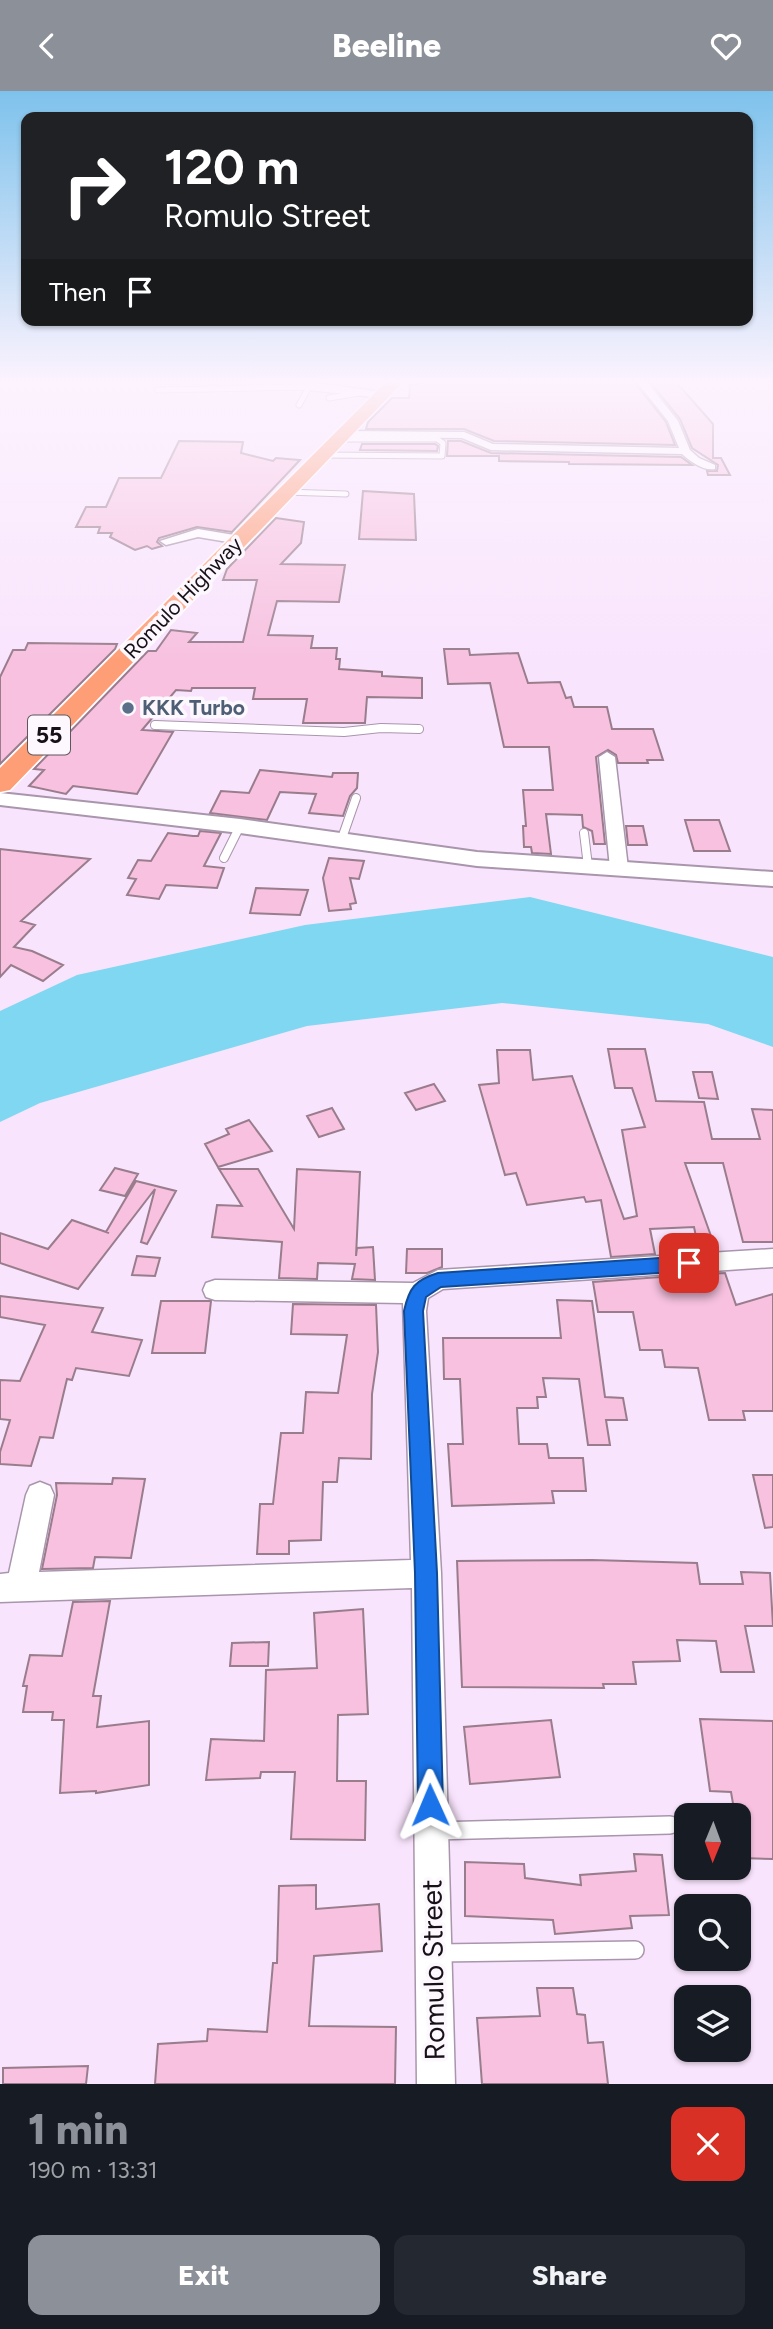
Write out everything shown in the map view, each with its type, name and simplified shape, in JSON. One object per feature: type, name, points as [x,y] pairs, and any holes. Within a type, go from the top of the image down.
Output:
[{"type":"highway","name":"Romulo Highway","points":[[0,784],[303,475]]},
{"type":"street","points":[[166,541],[195,533],[240,540]]},
{"type":"street","points":[[607,758],[619,868]]},
{"type":"street","points":[[0,799],[240,826],[464,858],[773,879]]},
{"type":"street","points":[[215,1290],[417,1293],[438,1280],[773,1258]]},
{"type":"street","name":"Romulo Street","points":[[417,1293],[414,1311],[426,1573],[436,2084]]},
{"type":"street","points":[[40,1495],[11,1588],[426,1573]]},
{"type":"lane","points":[[286,492],[346,494]]},
{"type":"lane","points":[[155,725],[344,732],[380,728],[419,729]]},
{"type":"lane","points":[[341,841],[356,798]]},
{"type":"lane","points":[[224,857],[240,826]]},
{"type":"lane","points":[[584,833],[587,866]]},
{"type":"lane","points":[[430,1831],[670,1825]]},
{"type":"lane","points":[[433,1953],[635,1950]]},
{"type":"water","points":[[530,897],[773,957],[773,1047],[708,1024],[502,1003],[307,1026],[40,1103],[0,1122],[0,1011],[77,975],[305,925]]},
{"type":"building","points":[[162,475],[286,475],[232,532],[197,527],[159,538],[157,542],[162,546],[152,549],[147,546],[135,550],[110,537],[112,533],[98,533],[100,527],[76,527],[86,507],[106,507],[119,478],[161,478]]},
{"type":"building","points":[[363,491],[414,494],[416,540],[359,539]]},
{"type":"building","points":[[276,518],[304,522],[301,543],[281,564],[345,565],[339,602],[277,601],[268,635],[313,636],[311,648],[337,648],[339,669],[382,672],[382,676],[422,678],[422,698],[367,697],[365,723],[303,723],[307,699],[253,699],[255,688],[176,690],[142,730],[173,732],[137,794],[73,786],[66,794],[29,786],[44,770],[34,769],[148,651],[156,651],[171,630],[197,633],[189,642],[243,642],[257,580],[223,580],[227,569]]},
{"type":"building","points":[[28,643],[117,644],[0,764],[0,677],[13,650],[25,650]]},
{"type":"building","points":[[444,649],[469,649],[470,655],[518,653],[528,683],[560,682],[566,698],[571,697],[574,707],[607,707],[612,729],[653,729],[663,760],[618,763],[616,755],[608,750],[596,757],[605,844],[594,844],[592,831],[583,827],[582,815],[546,814],[551,854],[532,853],[531,847],[524,847],[523,826],[526,826],[523,790],[553,790],[549,747],[504,747],[490,683],[448,684]]},
{"type":"building","points":[[260,770],[332,777],[333,773],[358,773],[357,788],[350,796],[343,816],[309,813],[316,794],[280,792],[267,820],[210,813],[221,791],[249,793]]},
{"type":"building","points":[[685,820],[719,820],[730,851],[694,851]]},
{"type":"building","points":[[626,826],[643,826],[647,845],[628,845]]},
{"type":"building","points":[[200,831],[221,833],[204,866],[224,868],[217,888],[166,885],[159,899],[127,895],[136,879],[128,878],[138,860],[151,861],[168,833],[198,836]]},
{"type":"building","points":[[0,849],[90,859],[21,921],[35,925],[14,947],[32,951],[63,965],[43,981],[11,965],[0,977]]},
{"type":"building","points":[[329,858],[364,861],[359,879],[350,878],[356,903],[350,904],[351,909],[329,911],[323,878]]},
{"type":"building","points":[[256,888],[308,890],[300,915],[250,913]]},
{"type":"building","points":[[608,1049],[645,1049],[656,1101],[704,1102],[712,1139],[760,1139],[752,1109],[773,1110],[773,1242],[743,1242],[723,1163],[685,1163],[716,1250],[699,1251],[694,1227],[650,1229],[655,1254],[611,1257],[601,1200],[586,1202],[584,1197],[527,1205],[516,1173],[505,1175],[479,1085],[499,1083],[497,1050],[530,1050],[533,1080],[572,1076],[624,1219],[637,1216],[622,1130],[645,1127],[632,1088],[615,1088]]},
{"type":"building","points":[[693,1072],[712,1072],[718,1099],[699,1098]]},
{"type":"building","points":[[434,1084],[445,1101],[416,1110],[405,1093]]},
{"type":"building","points":[[332,1108],[344,1129],[319,1137],[307,1116]]},
{"type":"building","points":[[249,1120],[272,1151],[218,1167],[205,1144],[229,1134],[226,1129]]},
{"type":"building","points":[[115,1168],[138,1174],[125,1196],[100,1190]]},
{"type":"building","points":[[219,1169],[258,1169],[294,1229],[297,1169],[360,1172],[356,1256],[357,1248],[373,1247],[375,1280],[352,1279],[355,1264],[318,1263],[317,1279],[279,1278],[282,1242],[212,1237],[217,1205],[242,1206]]},
{"type":"building","points":[[136,1181],[176,1191],[147,1244],[141,1242],[155,1189],[78,1289],[0,1263],[0,1233],[48,1249],[72,1220],[106,1232]]},
{"type":"building","points":[[407,1249],[442,1249],[442,1267],[427,1273],[406,1273]]},
{"type":"building","points":[[137,1256],[160,1258],[155,1276],[132,1275]]},
{"type":"building","points":[[725,1273],[736,1305],[773,1294],[773,1411],[743,1411],[745,1420],[709,1420],[698,1368],[665,1367],[662,1350],[640,1350],[633,1312],[598,1312],[593,1282],[660,1277],[705,1278],[704,1274]]},
{"type":"building","points":[[0,1296],[103,1308],[92,1332],[142,1340],[129,1376],[76,1368],[72,1380],[67,1379],[53,1438],[40,1437],[31,1466],[0,1464],[0,1452],[10,1420],[0,1419],[0,1380],[20,1381],[45,1325],[0,1317]]},
{"type":"building","points":[[557,1300],[592,1301],[605,1397],[623,1398],[627,1420],[606,1420],[610,1445],[588,1445],[579,1379],[543,1378],[546,1397],[537,1397],[538,1408],[517,1408],[519,1444],[547,1444],[549,1458],[583,1458],[586,1491],[552,1491],[554,1503],[452,1506],[448,1444],[463,1444],[460,1379],[444,1379],[443,1338],[561,1338]]},
{"type":"building","points":[[161,1301],[211,1301],[205,1353],[152,1353]]},
{"type":"building","points":[[293,1304],[376,1305],[378,1352],[372,1394],[371,1459],[339,1458],[337,1482],[323,1482],[321,1540],[289,1541],[289,1554],[257,1554],[260,1504],[273,1504],[281,1433],[303,1433],[306,1392],[338,1393],[347,1335],[291,1334]]},
{"type":"building","points":[[753,1475],[773,1475],[773,1527],[765,1528]]},
{"type":"building","points":[[113,1478],[145,1479],[131,1558],[95,1557],[93,1568],[42,1569],[57,1495],[56,1483],[112,1484]]},
{"type":"building","points":[[592,1560],[697,1563],[700,1584],[743,1584],[741,1572],[770,1573],[773,1626],[745,1626],[754,1672],[721,1672],[716,1641],[677,1640],[680,1661],[633,1662],[636,1684],[603,1684],[604,1688],[462,1687],[457,1561]]},
{"type":"building","points":[[110,1601],[93,1696],[101,1696],[97,1727],[149,1721],[149,1785],[96,1793],[60,1793],[64,1720],[52,1720],[53,1712],[23,1712],[27,1686],[23,1686],[30,1655],[62,1656],[73,1602]]},
{"type":"building","points":[[363,1609],[368,1714],[338,1715],[337,1781],[366,1781],[365,1840],[291,1839],[295,1772],[261,1772],[260,1778],[206,1780],[211,1739],[264,1741],[266,1670],[317,1668],[314,1613]]},
{"type":"building","points":[[269,1642],[268,1666],[230,1666],[232,1643]]},
{"type":"building","points":[[700,1719],[773,1721],[773,1859],[751,1858],[751,1803],[733,1803],[731,1792],[710,1791]]},
{"type":"building","points":[[551,1720],[560,1777],[470,1784],[464,1727]]},
{"type":"building","points":[[634,1854],[662,1855],[669,1915],[630,1916],[632,1928],[555,1934],[553,1920],[465,1916],[465,1862],[524,1864],[525,1878],[581,1885],[580,1875],[636,1871]]},
{"type":"building","points":[[316,1885],[316,1909],[379,1904],[382,1951],[314,1956],[309,2026],[396,2027],[395,2084],[155,2084],[158,2044],[207,2041],[208,2029],[267,2032],[273,1963],[277,1963],[279,1886]]},
{"type":"building","points":[[537,1988],[573,1988],[577,2014],[585,2015],[588,2043],[603,2042],[608,2084],[482,2084],[477,2018],[540,2016]]},
{"type":"building","points":[[88,2066],[86,2084],[3,2084],[3,2068]]},
{"type":"place","name":"KKK Turbo","points":[[128,708]]},
{"type":"route","points":[[430,1805],[426,1573],[414,1311],[417,1293],[438,1280],[689,1263]]}]
